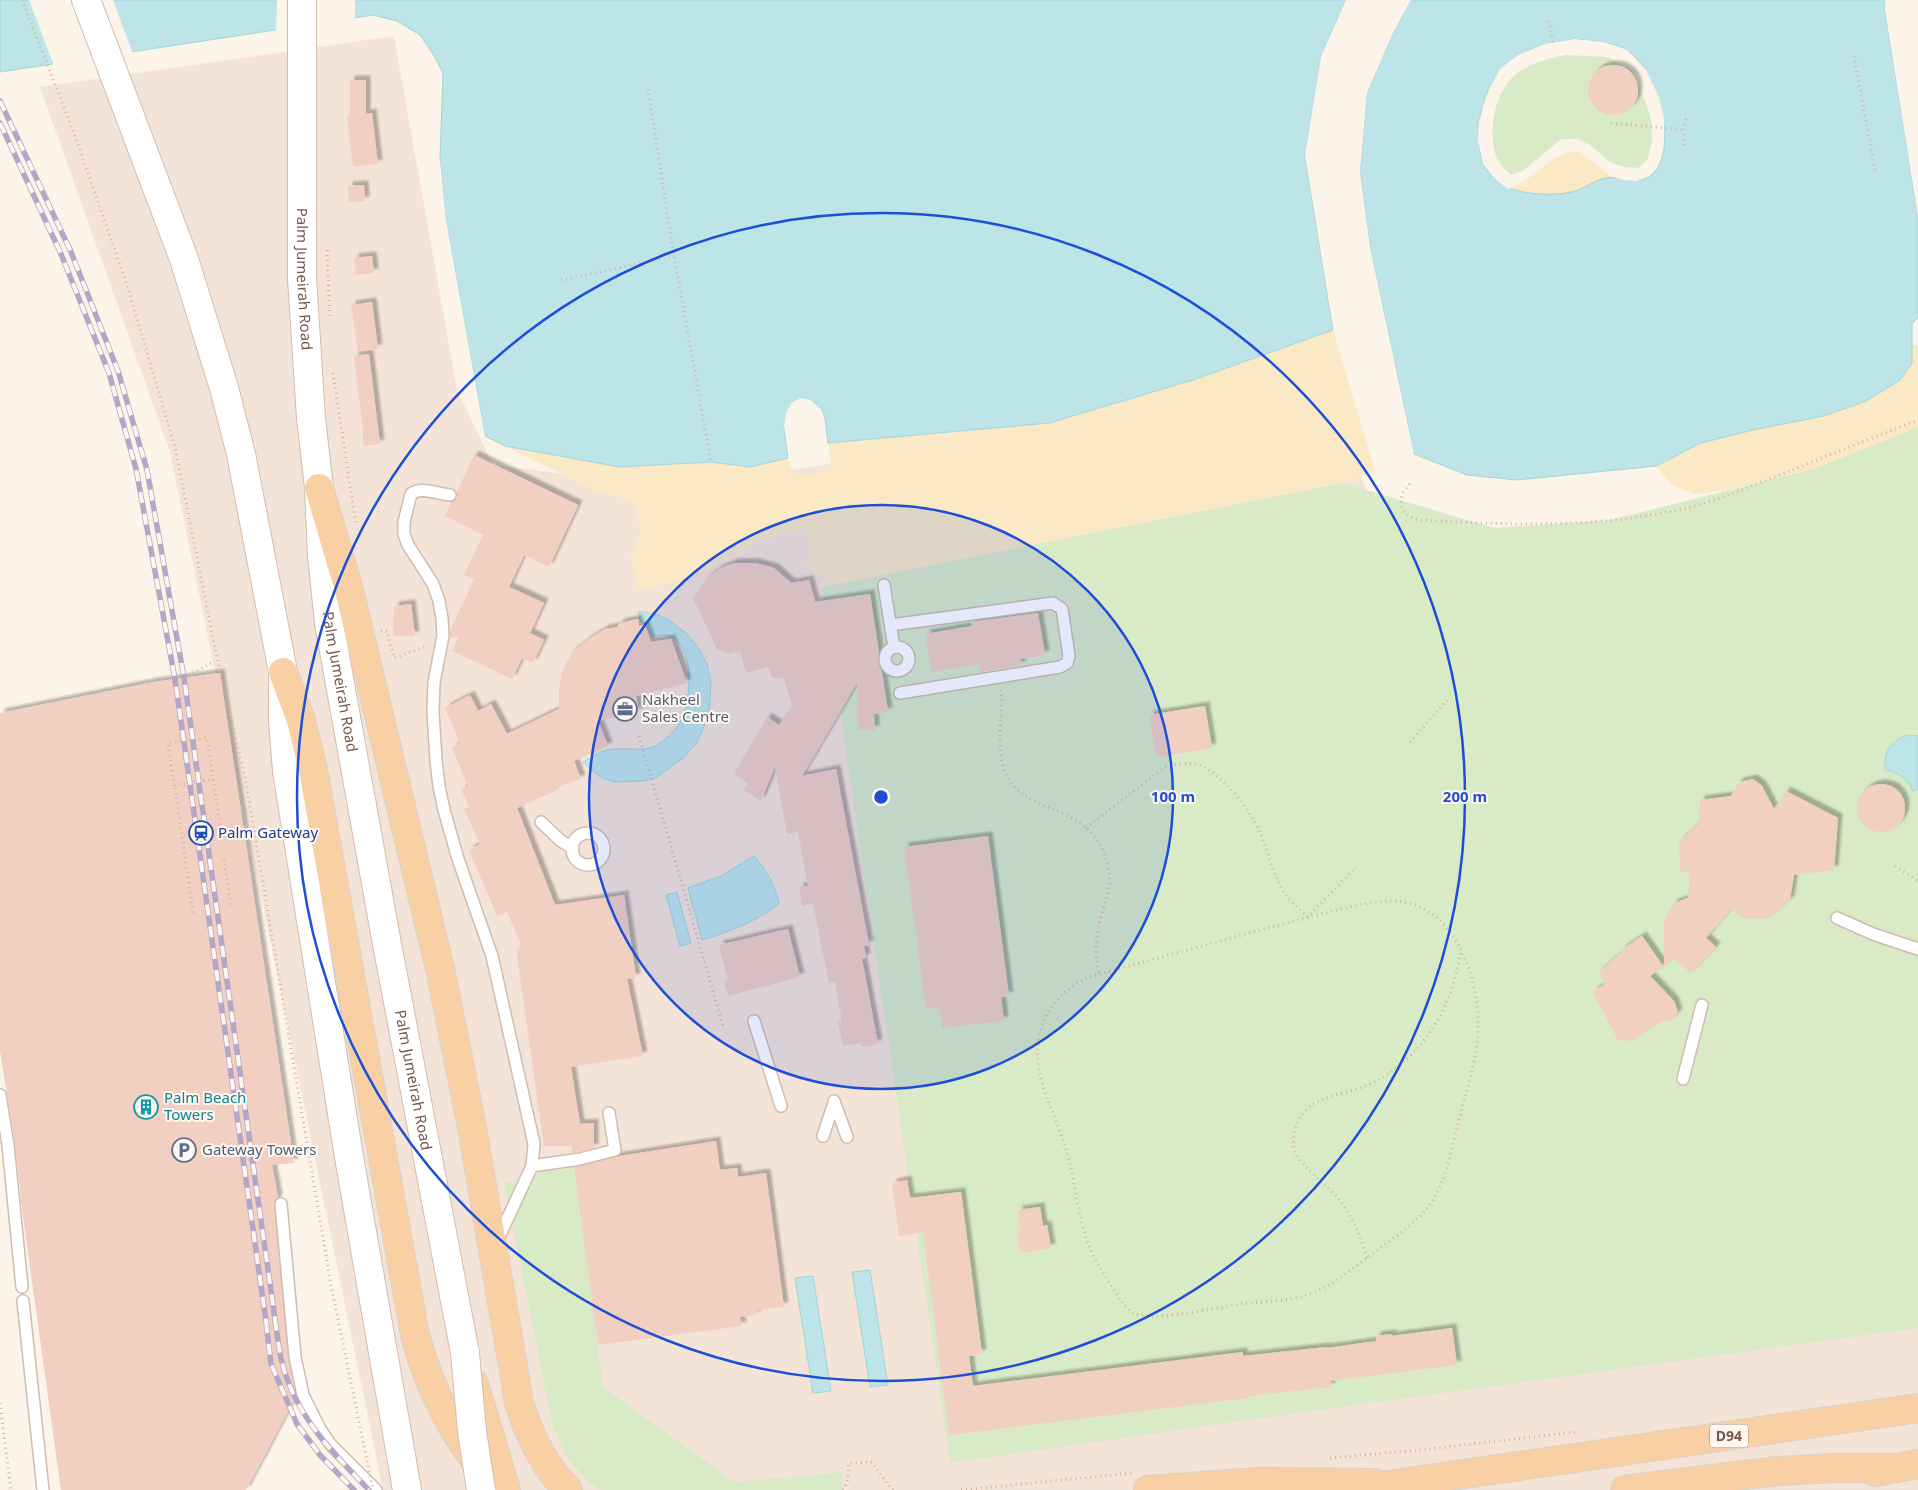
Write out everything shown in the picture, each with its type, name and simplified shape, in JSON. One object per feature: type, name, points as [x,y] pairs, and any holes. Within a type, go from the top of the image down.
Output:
[{"type":"main road","points":[[86,0],[184,259],[224,388],[241,454],[283,672],[301,720],[313,770],[415,1335],[429,1380],[445,1414],[475,1461],[502,1490]]},
{"type":"main road","name":"Palm Jumeirah Road","points":[[302,0],[302,278],[311,418],[319,488],[322,555],[330,623],[387,944],[464,1353],[476,1468],[481,1490]]},
{"type":"main road","points":[[319,488],[339,553],[356,619],[440,969],[470,1118],[519,1402],[525,1424],[534,1445],[546,1464],[568,1490]]},
{"type":"main road","points":[[283,672],[283,722],[286,771],[350,1163],[407,1490]]},
{"type":"main road","points":[[464,1353],[506,1490]]},
{"type":"main road","name":"D94","points":[[1354,1490],[1391,1483],[1918,1408]]},
{"type":"main road","points":[[1625,1490],[1778,1472],[1906,1466]]},
{"type":"main road","points":[[1790,1490],[1906,1466]]},
{"type":"main road","points":[[1145,1481],[1338,1481],[1391,1483]]},
{"type":"lane","points":[[450,495],[420,490],[413,492],[404,522],[408,545],[433,584],[442,618],[442,641],[434,682],[434,736],[440,786],[450,835],[484,930],[498,981],[534,1144],[532,1166],[493,1250]]},
{"type":"lane","points":[[884,585],[894,647]]},
{"type":"lane","points":[[891,625],[1050,603],[1060,606],[1062,609],[1069,656],[1066,664],[1060,667],[900,692]]},
{"type":"lane","points":[[541,822],[573,848]]},
{"type":"lane","points":[[1837,918],[1873,934],[1918,949]]},
{"type":"lane","points":[[1683,1080],[1702,1005]]},
{"type":"lane","points":[[754,1021],[781,1106]]},
{"type":"lane","points":[[0,1095],[8,1145],[22,1287]]},
{"type":"lane","points":[[823,1136],[834,1101],[847,1137]]},
{"type":"lane","points":[[532,1166],[580,1159],[615,1150],[609,1113]]},
{"type":"lane","points":[[281,1204],[295,1357],[303,1395],[320,1430],[331,1445],[374,1490]]},
{"type":"lane","points":[[23,1301],[43,1490]]},
{"type":"path","points":[[22,0],[74,133],[128,288],[175,447],[215,648],[246,783],[330,1285],[374,1490]]},
{"type":"path","points":[[1549,21],[1553,43]]},
{"type":"path","points":[[1854,56],[1875,171]]},
{"type":"path","points":[[648,89],[674,256],[711,462]]},
{"type":"path","points":[[1683,145],[1686,115]]},
{"type":"path","points":[[1611,123],[1685,130]]},
{"type":"path","points":[[327,246],[330,324]]},
{"type":"path","points":[[561,280],[674,256]]},
{"type":"path","points":[[333,372],[356,527]]},
{"type":"path","points":[[1410,484],[1404,490],[1401,498],[1402,506],[1405,513],[1411,518],[1419,520],[1530,525],[1622,519],[1699,505],[1918,420]]},
{"type":"path","points":[[394,658],[442,641]]},
{"type":"path","points":[[184,678],[213,662]]},
{"type":"path","points":[[1000,677],[1002,716],[1000,750],[1008,777],[1019,792],[1030,799],[1065,814],[1086,828],[1102,848],[1109,873],[1108,898],[1097,935],[1096,948],[1099,974]]},
{"type":"path","points":[[1410,742],[1447,700]]},
{"type":"path","points":[[639,736],[640,745],[724,1029]]},
{"type":"path","points":[[213,776],[207,738],[168,743],[174,785],[213,779],[221,831]]},
{"type":"path","points":[[1086,828],[1165,767],[1181,763],[1198,765],[1212,772],[1244,805],[1259,830],[1274,874],[1283,890],[1294,905],[1308,917]]},
{"type":"path","points":[[175,788],[193,913]]},
{"type":"path","points":[[224,859],[231,908]]},
{"type":"path","points":[[1895,866],[1918,881]]},
{"type":"path","points":[[1308,917],[1356,867]]},
{"type":"path","points":[[1402,901],[1414,904],[1435,916],[1446,925],[1461,950],[1477,1008],[1478,1041],[1476,1058],[1445,1174],[1436,1196],[1426,1210],[1414,1222],[1335,1282],[1319,1290],[1290,1299],[1237,1305],[1200,1312],[1145,1316],[1136,1314],[1128,1308],[1108,1280],[1090,1248],[1085,1234],[1067,1152],[1038,1072],[1039,1039],[1046,1016],[1052,1006],[1070,987],[1099,974],[1308,917],[1378,902],[1402,901]]},
{"type":"path","points":[[1367,1258],[1357,1228],[1344,1206],[1298,1158],[1295,1151],[1295,1131],[1303,1113],[1314,1103],[1335,1094],[1363,1087],[1383,1077],[1417,1049],[1431,1032],[1452,993],[1458,972],[1461,950]]},
{"type":"path","points":[[0,1402],[11,1490]]},
{"type":"path","points":[[1320,1458],[1420,1450],[1578,1432]]},
{"type":"path","points":[[843,1490],[847,1482],[849,1463],[871,1462],[894,1490]]},
{"type":"path","points":[[961,1490],[1145,1481]]},
{"type":"shaded area","points":[[394,36],[457,390],[493,465],[671,487],[878,457],[1323,363],[1372,507],[1409,535],[1716,523],[1918,443],[1918,1490],[383,1490],[170,452],[40,87]]},
{"type":"green space","points":[[1566,55],[1608,57],[1633,71],[1651,120],[1652,141],[1648,159],[1638,168],[1624,167],[1610,162],[1590,145],[1577,139],[1561,139],[1524,170],[1511,175],[1500,162],[1495,153],[1493,143],[1493,120],[1499,98],[1505,87],[1519,72],[1530,66]]},
{"type":"green space","points":[[1918,427],[1918,1328],[950,1463],[822,587],[1343,483],[1494,528],[1610,520],[1813,469]]},
{"type":"green space","points":[[574,1163],[603,1387],[734,1482],[842,1472],[842,1490],[600,1490],[587,1480],[566,1456],[552,1424],[504,1183]]},
{"type":"sand","points":[[1578,151],[1612,177],[1575,191],[1559,194],[1542,194],[1508,189],[1518,185],[1558,157]]},
{"type":"sand","points":[[1333,330],[1375,471],[1343,483],[822,587],[823,576],[805,568],[811,545],[804,527],[778,536],[755,540],[742,555],[721,562],[674,583],[638,589],[631,558],[642,530],[632,500],[601,493],[505,446],[620,467],[711,462],[750,467],[788,458],[792,473],[814,475],[822,472],[831,463],[828,443],[1049,423],[1196,379]]},
{"type":"sand","points":[[1912,344],[1918,346],[1918,427],[1813,469],[1728,490],[1695,494],[1672,485],[1656,466],[1701,443],[1866,401],[1899,380],[1912,363]]},
{"type":"water","points":[[0,0],[1346,0],[1321,56],[1305,155],[1333,330],[1196,379],[1049,423],[828,443],[825,418],[822,411],[816,404],[808,400],[796,400],[792,402],[784,425],[788,458],[750,467],[711,462],[620,467],[505,446],[485,436],[446,220],[440,160],[443,73],[420,35],[397,21],[373,15],[0,72]]},
{"type":"water","points":[[1411,0],[1885,0],[1885,10],[1918,217],[1918,317],[1912,324],[1912,363],[1899,381],[1866,401],[1824,416],[1757,429],[1701,443],[1656,466],[1517,480],[1467,475],[1414,454],[1370,247],[1360,172],[1367,93],[1392,35]],"holes":[[[1575,39],[1608,43],[1621,47],[1638,60],[1647,74],[1661,111],[1664,148],[1659,164],[1650,176],[1645,179],[1606,178],[1579,190],[1567,193],[1533,193],[1501,184],[1492,176],[1481,159],[1479,123],[1485,97],[1491,85],[1507,64],[1524,52],[1545,45]]]},
{"type":"water","points":[[638,611],[659,615],[669,620],[687,634],[698,647],[707,664],[711,683],[709,716],[696,744],[682,759],[657,777],[644,781],[614,782],[600,777],[583,762],[607,750],[641,749],[660,743],[679,724],[683,716],[688,692],[688,666],[681,645],[672,637],[652,636],[645,624],[641,622]]},
{"type":"water","points":[[1907,735],[1918,736],[1918,789],[1913,791],[1902,777],[1894,772],[1885,770],[1889,748],[1896,741]]},
{"type":"water","points":[[754,856],[763,867],[775,889],[779,903],[753,920],[702,940],[688,888],[721,876]]},
{"type":"water","points":[[677,892],[691,943],[680,946],[666,895]]},
{"type":"water","points":[[870,1270],[888,1385],[870,1387],[852,1272]]},
{"type":"water","points":[[813,1276],[831,1391],[813,1393],[795,1278]]},
{"type":"pier","points":[[29,0],[113,0],[133,54],[54,66]]},
{"type":"pier","points":[[277,0],[355,0],[355,21],[276,33]]},
{"type":"pier","points":[[1346,0],[1348,1],[1323,56],[1308,155],[1334,333],[1305,155],[1321,56]]},
{"type":"pier","points":[[1408,0],[1411,0],[1392,35],[1367,93],[1360,172],[1370,247],[1414,454],[1412,456],[1368,247],[1358,172],[1365,93],[1390,34]]},
{"type":"pier","points":[[1885,0],[1888,0],[1887,9],[1918,202],[1918,217],[1885,10]]},
{"type":"pier","points":[[1575,39],[1604,42],[1627,50],[1646,70],[1659,97],[1664,119],[1664,142],[1660,161],[1650,175],[1637,181],[1622,180],[1609,175],[1637,178],[1649,173],[1658,160],[1662,141],[1661,119],[1656,98],[1644,71],[1625,52],[1603,45],[1575,42],[1545,47],[1519,57],[1502,71],[1492,88],[1486,105],[1481,139],[1485,163],[1498,179],[1509,187],[1514,187],[1508,189],[1497,181],[1483,164],[1478,140],[1479,122],[1490,87],[1500,69],[1518,55],[1545,44]]},
{"type":"pier","points":[[440,160],[446,220],[485,436],[483,435],[443,220],[438,161]]},
{"type":"pier","points":[[801,398],[811,400],[822,411],[827,445],[820,413],[809,402],[801,400],[793,404],[788,414],[787,425],[791,458],[789,460],[784,425],[786,413],[792,402]]},
{"type":"building","points":[[1613,65],[1623,67],[1631,72],[1636,80],[1638,90],[1636,100],[1631,108],[1623,113],[1613,115],[1603,113],[1595,108],[1590,100],[1588,90],[1590,80],[1595,72],[1603,67]]},
{"type":"building","points":[[350,80],[366,80],[366,114],[372,113],[378,164],[353,167],[347,116],[350,116]]},
{"type":"building","points":[[364,185],[365,201],[349,202],[348,186]]},
{"type":"building","points":[[372,256],[374,273],[356,275],[354,258]]},
{"type":"building","points":[[372,302],[378,349],[358,351],[351,305]]},
{"type":"building","points":[[369,354],[380,444],[363,446],[354,356]]},
{"type":"building","points":[[474,455],[578,505],[549,567],[524,555],[509,587],[544,603],[530,633],[544,640],[533,663],[522,658],[512,679],[452,651],[459,637],[450,637],[450,630],[474,580],[464,575],[483,535],[445,516],[451,502],[456,499],[457,492]]},
{"type":"building","points":[[734,563],[755,563],[774,568],[791,583],[809,580],[815,602],[870,594],[888,712],[874,714],[875,730],[858,730],[857,683],[802,776],[836,769],[869,945],[864,946],[866,958],[862,959],[878,1044],[862,1047],[861,1043],[843,1046],[838,1022],[842,1022],[835,982],[829,983],[813,904],[802,906],[799,887],[808,886],[798,832],[787,834],[775,767],[761,801],[744,790],[748,783],[734,774],[767,717],[779,725],[792,705],[784,679],[772,678],[769,667],[746,673],[740,651],[729,654],[717,649],[693,598],[707,578],[719,569]]},
{"type":"building","points":[[411,604],[415,636],[393,636],[394,606]]},
{"type":"building","points":[[1038,613],[1045,655],[1020,659],[1022,665],[980,672],[979,664],[932,672],[925,634],[972,626],[971,622]]},
{"type":"building","points":[[638,619],[639,626],[645,625],[651,642],[671,639],[687,683],[636,696],[639,712],[598,721],[608,746],[574,761],[581,779],[554,788],[555,791],[517,808],[555,905],[624,895],[636,978],[627,979],[643,1056],[571,1067],[580,1124],[594,1123],[594,1148],[572,1153],[572,1146],[544,1146],[516,949],[522,947],[507,912],[497,916],[469,850],[480,844],[464,809],[469,807],[461,789],[468,786],[452,748],[460,743],[445,708],[470,695],[478,711],[491,704],[507,734],[559,709],[559,689],[562,672],[572,652],[605,629],[617,627],[620,623]]},
{"type":"building","name":"Palm Beach Towers","points":[[220,673],[294,1163],[272,1165],[278,1198],[274,1205],[288,1358],[296,1396],[246,1490],[61,1490],[22,1209],[15,1144],[0,1051],[0,713],[154,682]]},
{"type":"building","points":[[1205,706],[1212,748],[1156,757],[1149,715]]},
{"type":"building","points":[[1753,779],[1762,786],[1774,809],[1786,791],[1838,818],[1834,870],[1794,875],[1790,900],[1768,919],[1742,918],[1732,908],[1706,938],[1716,947],[1691,973],[1673,959],[1664,966],[1664,922],[1674,903],[1688,898],[1690,871],[1680,872],[1679,842],[1699,824],[1700,800],[1731,796],[1739,782]]},
{"type":"building","points":[[1881,784],[1890,786],[1898,791],[1903,799],[1905,808],[1903,817],[1898,825],[1890,830],[1881,832],[1872,830],[1864,825],[1859,817],[1857,808],[1859,799],[1864,791],[1872,786]]},
{"type":"building","points":[[988,836],[1009,996],[1001,997],[1004,1021],[942,1028],[939,1007],[926,1009],[904,847]]},
{"type":"building","points":[[788,929],[800,977],[728,996],[724,981],[728,980],[719,945]]},
{"type":"building","points":[[1642,936],[1663,966],[1650,976],[1674,1001],[1678,1012],[1672,1020],[1657,1023],[1634,1041],[1618,1040],[1593,992],[1605,984],[1599,972],[1622,952],[1621,950]]},
{"type":"building","points":[[716,1141],[720,1170],[737,1168],[738,1177],[766,1173],[784,1307],[757,1310],[757,1315],[740,1317],[742,1326],[598,1345],[574,1167],[620,1156]]},
{"type":"building","points":[[907,1180],[910,1198],[961,1192],[982,1354],[969,1356],[973,1386],[1243,1352],[1243,1356],[1327,1348],[1376,1341],[1376,1336],[1392,1334],[1392,1336],[1452,1328],[1457,1365],[1331,1381],[1331,1387],[949,1435],[923,1232],[899,1236],[892,1183]]},
{"type":"building","points":[[1040,1207],[1043,1226],[1047,1225],[1051,1248],[1021,1253],[1017,1231],[1021,1230],[1018,1210]]},
{"type":"railway","points":[[0,101],[71,252],[118,371],[147,470],[184,678],[276,1326]]},
{"type":"railway","points":[[0,123],[61,254],[109,373],[136,469],[175,679],[267,1328]]},
{"type":"railway","points":[[275,1320],[281,1358],[294,1396],[315,1430],[369,1490]]},
{"type":"railway","points":[[266,1322],[271,1364],[297,1424],[320,1455],[354,1490]]},
{"type":"place","name":"Nakheel Sales Centre","points":[[625,709]]},
{"type":"place","name":"Palm Gateway","points":[[201,833]]},
{"type":"place","name":"Palm Beach Towers","points":[[146,1107]]},
{"type":"place","name":"Gateway Towers","points":[[184,1150]]}]
